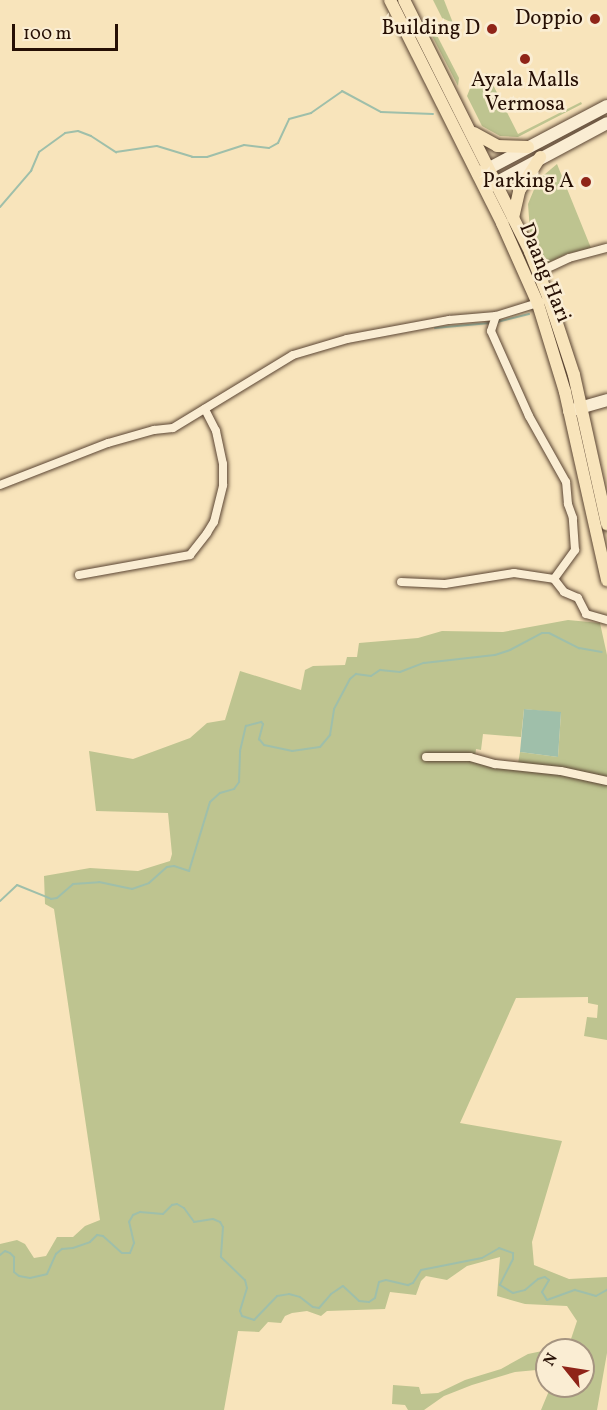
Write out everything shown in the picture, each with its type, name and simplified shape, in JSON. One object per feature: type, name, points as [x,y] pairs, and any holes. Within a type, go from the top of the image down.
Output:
[{"type":"main road","name":"Daang Hari","points":[[390,0],[490,185],[574,375],[575,409],[607,580]]},
{"type":"main road","name":"Daang Hari","points":[[404,0],[471,130],[483,171]]},
{"type":"main road","points":[[483,171],[607,106]]},
{"type":"main road","points":[[490,185],[607,123]]},
{"type":"main road","points":[[471,130],[497,146],[528,147]]},
{"type":"main road","points":[[513,218],[519,191],[540,157]]},
{"type":"main road","name":"Daang Hari","points":[[490,185],[513,218],[539,272],[543,301]]},
{"type":"main road","points":[[575,409],[607,400]]},
{"type":"main road","name":"Daang Hari","points":[[575,409],[607,524]]},
{"type":"street","points":[[539,272],[569,258],[607,248]]},
{"type":"street","points":[[0,485],[108,443],[154,430],[173,428],[293,355],[347,339],[448,320],[496,316],[543,301]]},
{"type":"street","points":[[496,316],[491,331],[529,416],[567,488],[573,518],[575,550],[554,579]]},
{"type":"street","points":[[79,575],[190,555],[207,533],[214,522],[223,485],[223,464],[216,430],[205,409]]},
{"type":"street","points":[[401,582],[445,584],[514,573],[554,579],[564,592],[578,598],[586,614],[607,621]]},
{"type":"street","points":[[426,757],[470,757],[495,764],[561,771],[607,781]]},
{"type":"green space","points":[[433,0],[444,0],[453,23],[442,18]]},
{"type":"green space","points":[[429,20],[459,78],[458,86],[430,32]]},
{"type":"green space","points":[[487,73],[518,134],[581,102],[582,104],[518,137],[500,136],[482,126],[467,96],[473,81]]},
{"type":"green space","points":[[557,164],[591,248],[566,254],[544,265],[530,231],[528,204],[538,180]]},
{"type":"green space","points":[[568,620],[600,623],[607,655],[607,1040],[584,1036],[587,1017],[597,1018],[598,1005],[588,1003],[588,997],[516,998],[460,1123],[562,1141],[532,1242],[534,1265],[569,1279],[607,1277],[607,1353],[597,1410],[541,1410],[546,1398],[595,1398],[595,1338],[571,1338],[577,1321],[567,1306],[525,1304],[497,1296],[500,1257],[467,1266],[447,1280],[426,1276],[421,1281],[416,1295],[390,1292],[385,1309],[327,1311],[321,1316],[307,1311],[292,1313],[285,1316],[281,1323],[268,1322],[259,1332],[238,1331],[224,1410],[0,1410],[0,1244],[17,1240],[25,1244],[34,1258],[46,1256],[57,1237],[73,1237],[85,1226],[100,1220],[54,909],[45,904],[44,876],[90,868],[138,871],[170,861],[172,854],[168,813],[96,811],[89,751],[133,759],[190,738],[207,723],[225,720],[240,671],[301,690],[305,670],[313,666],[345,665],[347,657],[357,657],[359,643],[418,638],[442,631],[503,632]],"holes":[[[524,709],[561,713],[558,757],[520,752],[518,764],[475,758],[476,749],[481,750],[483,734],[521,737]]]},
{"type":"green space","points":[[535,1353],[535,1370],[515,1372],[472,1385],[444,1396],[424,1410],[408,1410],[405,1405],[392,1404],[393,1385],[419,1387],[421,1394],[438,1393],[465,1380],[501,1369]]},
{"type":"shaded area","points":[[524,709],[561,712],[558,757],[520,752]]},
{"type":"waterway","points":[[0,207],[31,171],[39,152],[65,133],[78,131],[91,136],[116,152],[157,146],[192,157],[207,157],[244,145],[269,148],[278,143],[289,119],[311,113],[342,91],[381,112],[433,114]]},
{"type":"waterway","points":[[497,322],[529,314]]},
{"type":"waterway","points":[[435,328],[490,323]]},
{"type":"waterway","points":[[0,901],[17,885],[51,899],[57,898],[73,884],[99,882],[132,889],[149,883],[167,867],[174,866],[189,871],[210,802],[220,793],[234,789],[239,782],[240,751],[246,726],[261,722],[263,724],[259,739],[264,745],[292,751],[320,747],[330,735],[334,709],[350,679],[356,674],[371,676],[380,670],[400,672],[424,663],[495,655],[510,650],[542,633],[549,633],[579,648],[602,652]]},
{"type":"waterway","points":[[0,1255],[5,1251],[10,1253],[14,1257],[14,1272],[19,1276],[30,1278],[47,1274],[56,1254],[62,1249],[90,1242],[97,1235],[103,1236],[122,1253],[130,1253],[134,1243],[129,1222],[133,1215],[140,1212],[163,1214],[172,1205],[177,1204],[184,1208],[194,1222],[213,1219],[220,1222],[223,1227],[221,1257],[245,1280],[247,1288],[240,1311],[242,1316],[254,1320],[277,1296],[289,1294],[300,1297],[313,1307],[319,1308],[331,1294],[343,1286],[359,1301],[369,1302],[375,1298],[379,1282],[386,1280],[408,1285],[413,1283],[421,1270],[482,1258],[499,1248],[513,1253],[513,1259],[500,1285],[513,1293],[525,1290],[538,1279],[545,1277],[549,1280],[542,1292],[547,1300],[575,1290],[596,1296],[607,1290]]},
{"type":"place","name":"Doppio","points":[[595,19]]},
{"type":"place","name":"Building D","points":[[492,29]]},
{"type":"place","name":"Ayala Malls Vermosa","points":[[525,59]]},
{"type":"place","name":"Parking A","points":[[586,182]]}]
